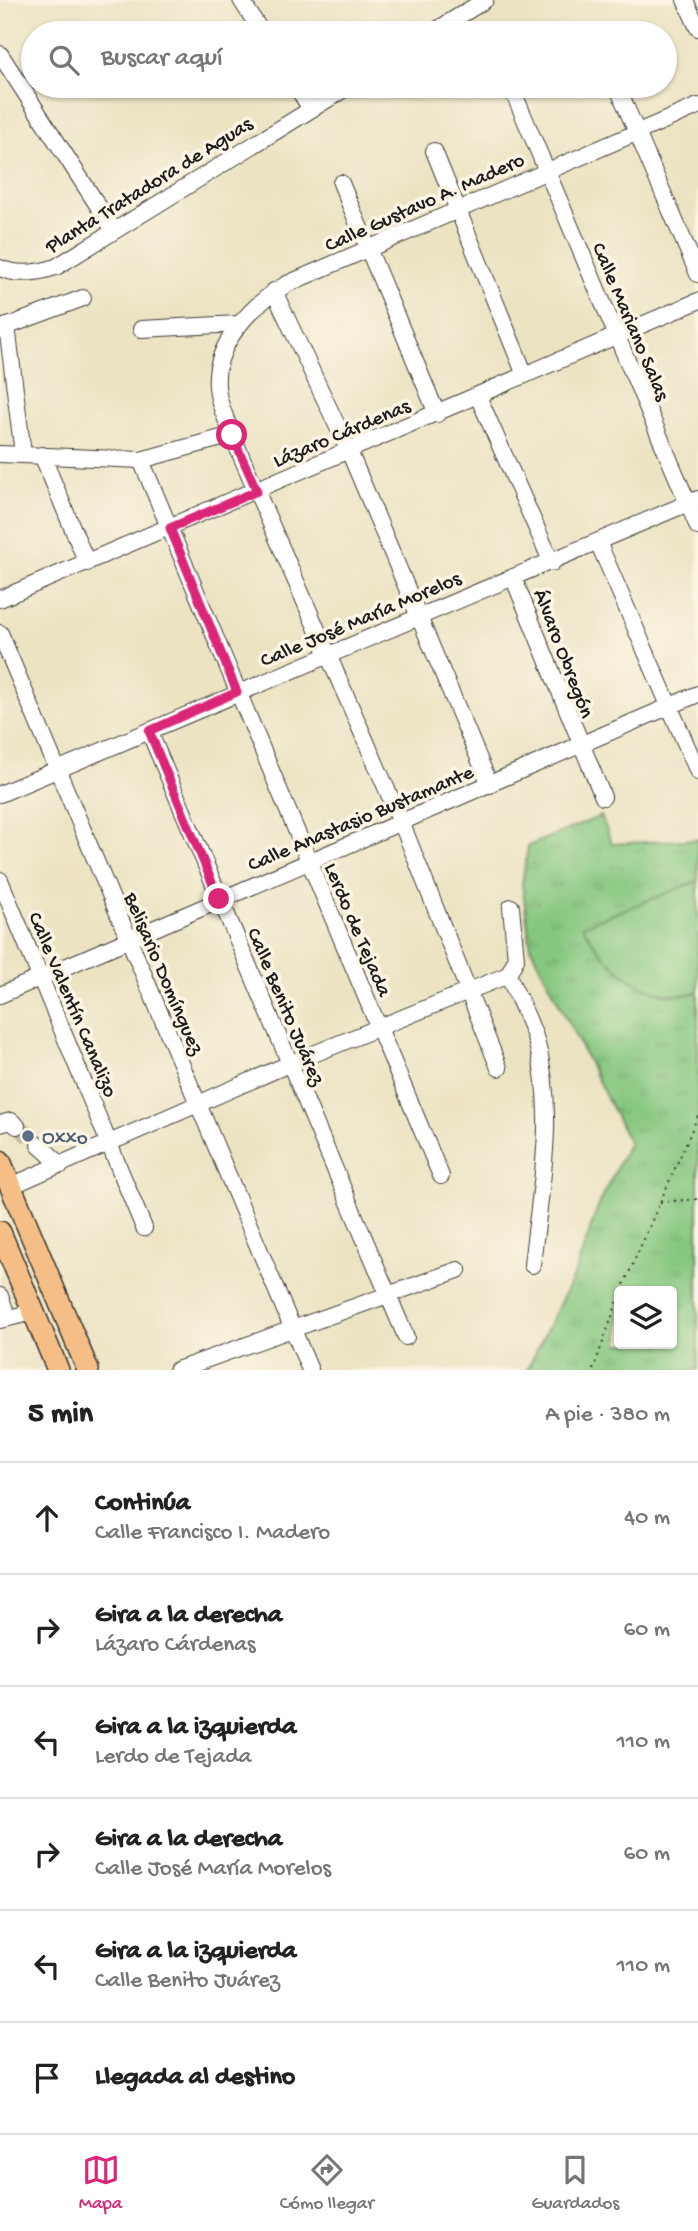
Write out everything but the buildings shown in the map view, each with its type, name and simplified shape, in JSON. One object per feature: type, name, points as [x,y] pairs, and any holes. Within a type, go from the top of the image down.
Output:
[{"type":"main road","points":[[0,1161],[88,1370]]},
{"type":"main road","points":[[2,1242],[58,1370]]},
{"type":"street","points":[[241,0],[254,21]]},
{"type":"street","points":[[451,21],[485,0]]},
{"type":"street","points":[[685,0],[698,28]]},
{"type":"street","points":[[0,54],[21,87]]},
{"type":"street","points":[[28,98],[113,229]]},
{"type":"street","points":[[304,98],[311,109]]},
{"type":"street","name":"Planta Tratadora de Aguas","points":[[0,268],[10,272],[45,271],[329,98]]},
{"type":"street","name":"Calle Mariano Salas","points":[[516,98],[615,336],[693,501],[698,527]]},
{"type":"street","points":[[622,98],[698,274]]},
{"type":"street","name":"Calle Gustavo A. Madero","points":[[232,435],[217,386],[225,348],[238,324],[274,291],[544,170],[698,106]]},
{"type":"street","points":[[434,151],[525,375]]},
{"type":"street","points":[[341,183],[437,414]]},
{"type":"street","points":[[274,291],[348,451],[489,785]]},
{"type":"street","points":[[23,454],[7,392],[4,328],[83,298]]},
{"type":"street","name":"Lázaro Cárdenas","points":[[0,599],[698,301]]},
{"type":"street","points":[[141,329],[238,324]]},
{"type":"street","points":[[478,396],[552,563]]},
{"type":"street","points":[[0,454],[141,460],[232,435],[402,824],[499,1068]]},
{"type":"street","points":[[42,455],[87,563]]},
{"type":"street","name":"Lerdo de Tejada","points":[[141,460],[441,1176]]},
{"type":"street","name":"Calle José María Morelos","points":[[0,794],[237,692],[552,563],[693,501]]},
{"type":"street","points":[[598,542],[698,772]]},
{"type":"street","name":"Álvaro Obregón","points":[[513,577],[579,745],[603,797]]},
{"type":"street","name":"Belisario Domínguez","points":[[0,633],[310,1370]]},
{"type":"street","name":"Calle Anastasio Bustamante","points":[[0,995],[219,899],[402,824],[698,694]]},
{"type":"street","name":"Calle Benito Juárez","points":[[149,731],[406,1337]]},
{"type":"street","name":"Calle Valentín Canalizo","points":[[0,880],[42,976],[144,1228]]},
{"type":"street","points":[[11,1186],[289,1064],[508,975],[516,959],[517,941],[511,907]]},
{"type":"street","points":[[508,975],[536,1039],[545,1084],[546,1139],[532,1265]]},
{"type":"street","points":[[0,1124],[11,1121],[17,1126]]},
{"type":"street","points":[[39,1146],[61,1165]]},
{"type":"street","points":[[177,1370],[458,1270]]},
{"type":"street","points":[[0,1296],[4,1319],[34,1312]]},
{"type":"path","points":[[623,1286],[698,1115]]},
{"type":"path","points":[[659,1202],[698,1199]]},
{"type":"path","points":[[593,1370],[614,1311]]},
{"type":"green space","points":[[601,816],[612,844],[698,839],[698,1370],[527,1370],[575,1273],[598,1207],[629,1142],[531,948],[522,884],[528,846]]},
{"type":"green space","points":[[698,881],[698,992],[680,995],[646,988],[616,968],[582,926]]},
{"type":"tunnel","points":[[17,1126],[39,1145]]},
{"type":"place","name":"Oxxo","points":[[28,1136]]},
{"type":"route","points":[[219,899],[149,731],[237,692],[170,528],[257,491],[232,435]]}]
